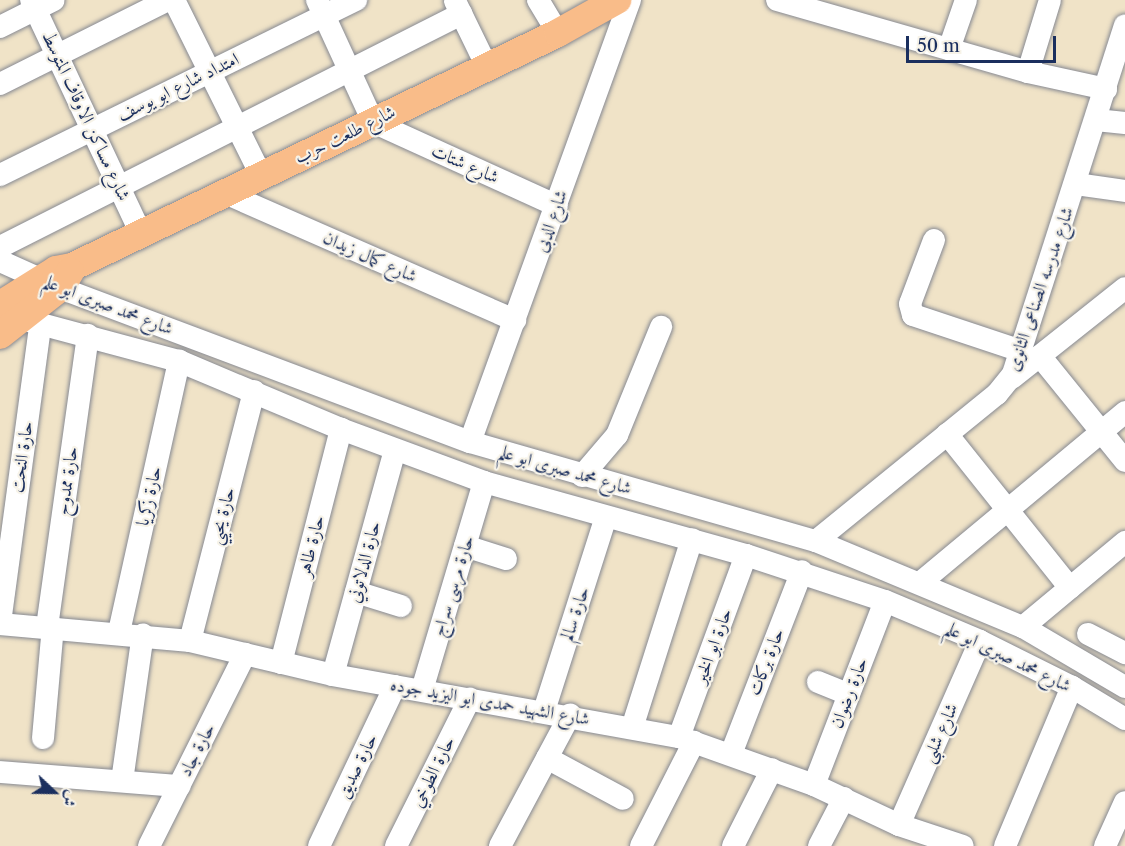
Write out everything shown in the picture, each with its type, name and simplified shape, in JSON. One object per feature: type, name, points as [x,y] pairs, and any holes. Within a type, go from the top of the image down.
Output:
[{"type":"main road","name":"شارع طلعت حرب","points":[[12,319],[58,278],[140,232],[558,33],[617,0]]},
{"type":"street","points":[[0,84],[168,0]]},
{"type":"street","points":[[174,0],[261,175]]},
{"type":"street","name":"امتداد شارع ابو يوسف","points":[[0,175],[210,72],[320,8],[356,0]]},
{"type":"street","points":[[538,0],[558,33]]},
{"type":"street","name":"شارع الدبى","points":[[470,442],[630,0]]},
{"type":"street","points":[[777,0],[839,8],[949,49],[1028,72],[1106,89]]},
{"type":"street","points":[[949,49],[966,0]]},
{"type":"street","points":[[1028,72],[1050,0]]},
{"type":"street","points":[[0,27],[40,3]]},
{"type":"street","name":"شارع مساكن الاوقاف المتوسط","points":[[40,3],[57,56],[140,232]]},
{"type":"street","points":[[0,247],[349,70],[458,7],[487,67]]},
{"type":"street","points":[[320,8],[373,122]]},
{"type":"street","name":"شارع مدرسه الصناعى الثانوى","points":[[816,541],[1008,381],[1030,353],[1076,184],[1124,34]]},
{"type":"street","points":[[1096,120],[1125,123]]},
{"type":"street","name":"شارع شتات","points":[[373,122],[557,206]]},
{"type":"street","points":[[1076,184],[1125,191]]},
{"type":"street","name":"شارع كمال زيدان","points":[[225,193],[515,320]]},
{"type":"street","points":[[934,240],[910,304],[913,315],[1030,353],[1125,461]]},
{"type":"street","name":"شارع محمد صبرى ابو علم","points":[[0,261],[58,278],[470,442],[582,476],[816,541],[1023,627],[1125,687]]},
{"type":"street","points":[[1030,353],[1125,288]]},
{"type":"street","name":"شارع محمد صبرى ابو علم","points":[[12,319],[88,335],[179,361],[341,429],[484,482],[802,571],[885,601],[980,640],[1072,687],[1125,719]]},
{"type":"street","name":"حارة النحت","points":[[0,623],[12,319]]},
{"type":"street","points":[[582,476],[617,435],[661,327]]},
{"type":"street","name":"حارة ممدوح","points":[[43,738],[50,627],[88,335]]},
{"type":"street","name":"حارة زكريا","points":[[119,632],[179,361]]},
{"type":"street","name":"حارة يحيي","points":[[190,642],[254,391]]},
{"type":"street","points":[[920,583],[1125,412]]},
{"type":"street","name":"حارة طاهر","points":[[281,663],[341,429]]},
{"type":"street","points":[[947,434],[1070,588]]},
{"type":"street","name":"حارة الدلاتوني","points":[[333,675],[395,450]]},
{"type":"street","name":"حارة مرسى سراج","points":[[422,690],[484,482]]},
{"type":"street","name":"حارة سالم","points":[[544,711],[606,517]]},
{"type":"street","points":[[632,728],[692,539]]},
{"type":"street","points":[[1023,627],[1125,542]]},
{"type":"street","points":[[465,546],[506,558]]},
{"type":"street","name":"حارة ابو الخير","points":[[641,846],[687,739],[746,555]]},
{"type":"street","name":"حارة بركات","points":[[731,754],[802,571]]},
{"type":"street","points":[[356,592],[401,606]]},
{"type":"street","name":"حارة رضوان","points":[[813,785],[885,601]]},
{"type":"street","name":"شارع الشهيد حمدى ابو اليزيد جوده","points":[[0,623],[143,634],[190,642],[333,675],[544,711],[687,739],[844,798],[903,833],[963,846]]},
{"type":"street","points":[[1088,633],[1125,653]]},
{"type":"street","points":[[122,781],[143,634]]},
{"type":"street","name":"شارع شلبى","points":[[903,833],[980,640]]},
{"type":"street","name":"حارة جاد","points":[[149,846],[245,654]]},
{"type":"street","points":[[818,682],[848,694]]},
{"type":"street","name":"حارة صديق","points":[[319,846],[395,686]]},
{"type":"street","points":[[1005,846],[1072,687]]},
{"type":"street","name":"حارة الطوخي","points":[[396,846],[470,698]]},
{"type":"street","points":[[509,843],[547,758],[570,716]]},
{"type":"street","points":[[547,758],[622,799]]},
{"type":"street","points":[[733,846],[772,770]]},
{"type":"street","points":[[0,772],[179,786]]},
{"type":"street","points":[[819,846],[844,798]]},
{"type":"street","points":[[1105,846],[1125,802]]}]
